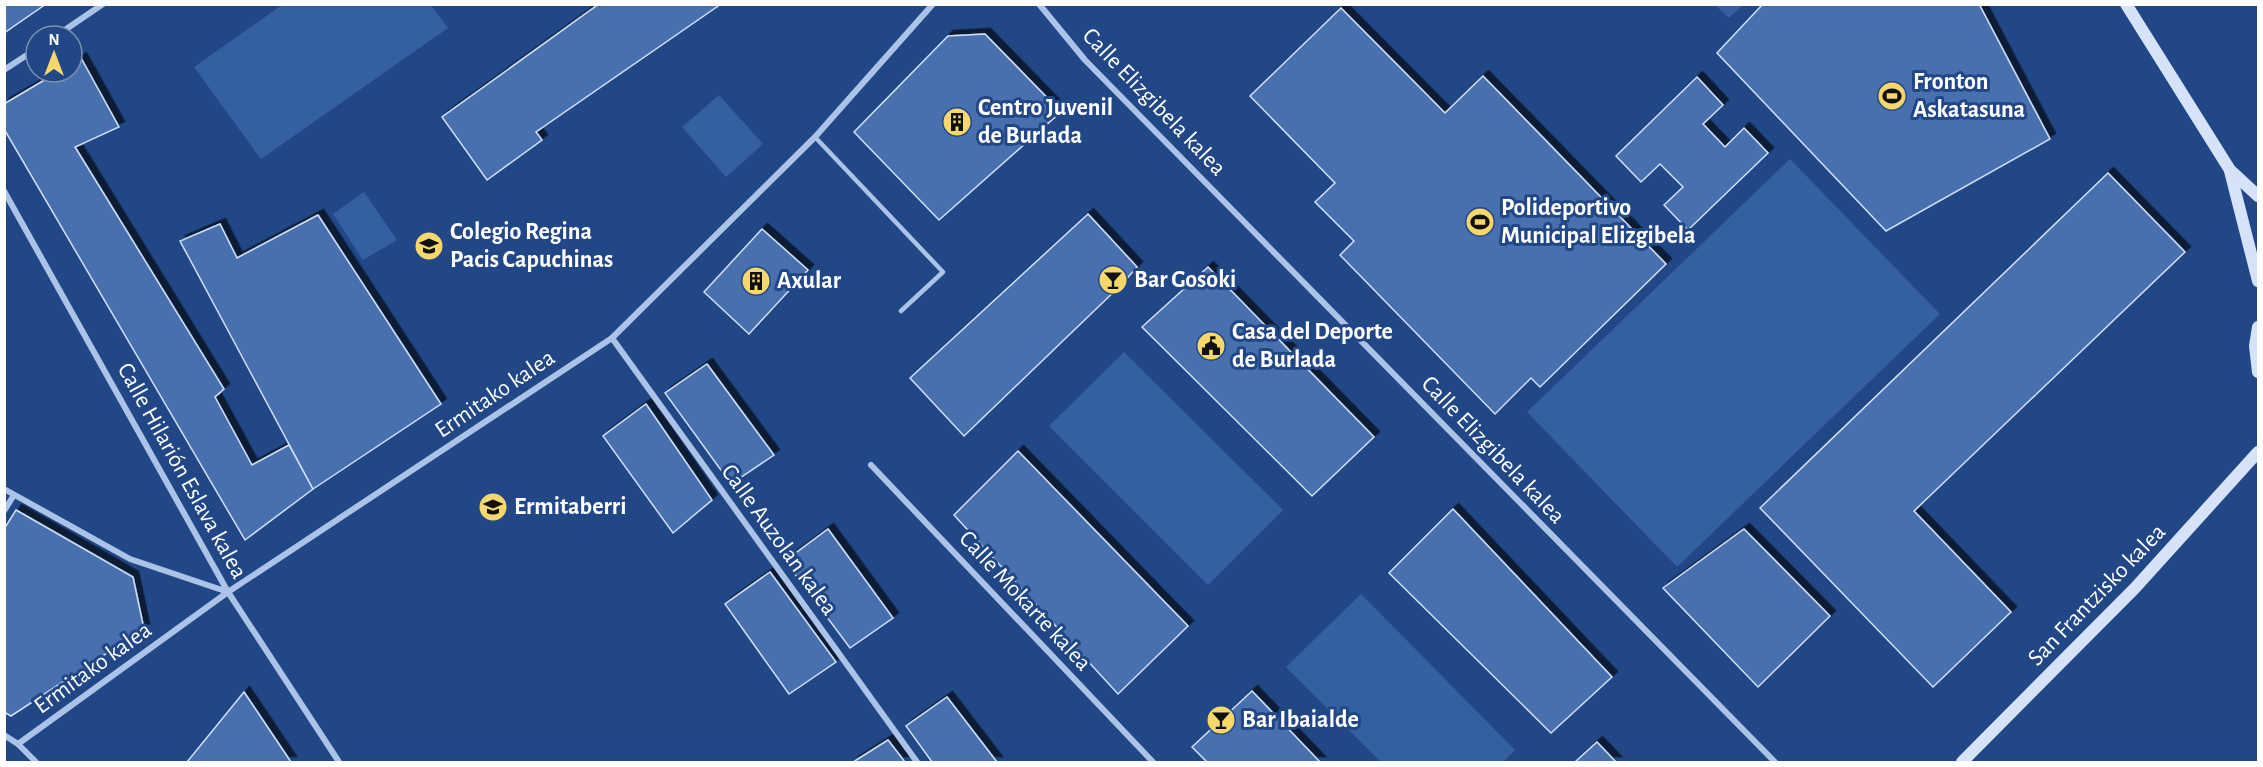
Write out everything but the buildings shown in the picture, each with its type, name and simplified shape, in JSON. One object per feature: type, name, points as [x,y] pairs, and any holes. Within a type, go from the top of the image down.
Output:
[{"type":"street","points":[[74,24],[103,4]]},
{"type":"street","name":"Ermitako kalea","points":[[18,744],[228,592],[612,338],[815,137],[933,4]]},
{"type":"street","name":"Calle Elizgibela kalea","points":[[1039,4],[1085,60],[1775,762]]},
{"type":"street","points":[[2126,4],[2230,170],[2259,196]]},
{"type":"street","points":[[4,70],[24,57]]},
{"type":"street","points":[[2230,170],[2259,281]]},
{"type":"street","name":"Calle Hilarión Eslava kalea","points":[[4,191],[228,592],[339,762]]},
{"type":"street","points":[[2259,327],[2255,346],[2259,372]]},
{"type":"street","name":"Calle Auzolan kalea","points":[[612,338],[917,762]]},
{"type":"street","name":"San Frantzisko kalea","points":[[1962,762],[2135,588],[2259,452]]},
{"type":"street","name":"Calle Mokarte kalea","points":[[871,465],[1153,762]]},
{"type":"street","points":[[4,489],[130,559],[228,592]]},
{"type":"street","points":[[4,511],[14,495]]},
{"type":"street","points":[[4,735],[18,744],[36,762]]},
{"type":"lane","points":[[815,137],[943,272],[901,311]]},
{"type":"shaded area","points":[[282,5],[431,5],[448,28],[261,159],[194,67]]},
{"type":"shaded area","points":[[1715,5],[1743,5],[1729,18]]},
{"type":"shaded area","points":[[719,95],[763,144],[726,177],[682,127]]},
{"type":"shaded area","points":[[1790,159],[1940,314],[1677,567],[1527,412]]},
{"type":"shaded area","points":[[364,192],[397,240],[363,260],[333,214]]},
{"type":"shaded area","points":[[1124,352],[1283,510],[1208,585],[1049,426]]},
{"type":"shaded area","points":[[1361,594],[1515,750],[1503,762],[1381,762],[1286,667]]},
{"type":"place","name":"Fronton Askatasuna","points":[[1892,96]]},
{"type":"place","name":"Centro Juvenil de Burlada","points":[[957,122]]},
{"type":"place","name":"Polideportivo Municipal Elizgibela","points":[[1480,222]]},
{"type":"place","name":"Colegio Regina Pacis Capuchinas","points":[[429,246]]},
{"type":"place","name":"Bar Gosoki","points":[[1113,280]]},
{"type":"place","name":"Axular","points":[[756,281]]},
{"type":"place","name":"Casa del Deporte de Burlada","points":[[1211,346]]},
{"type":"place","name":"Ermitaberri","points":[[493,507]]},
{"type":"place","name":"Bar Ibaialde","points":[[1221,720]]}]
